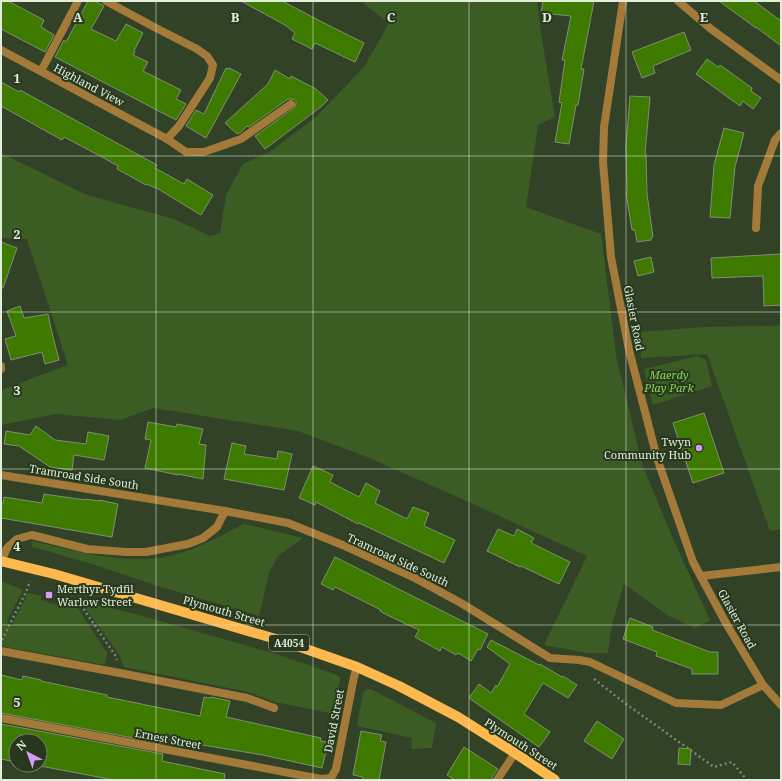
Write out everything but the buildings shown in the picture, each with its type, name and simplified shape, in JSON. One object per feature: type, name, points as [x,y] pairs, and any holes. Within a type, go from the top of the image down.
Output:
[{"type":"main road","name":"Plymouth Street","points":[[1,561],[85,583],[286,642],[357,667],[399,686],[458,717],[555,780]]},
{"type":"street","points":[[41,71],[78,1]]},
{"type":"street","points":[[106,1],[154,28],[197,49],[207,56],[213,65],[210,78],[179,126],[167,140]]},
{"type":"street","name":"Glasier Road","points":[[623,1],[604,127],[603,162],[611,258],[629,350],[657,458],[693,562],[726,625],[763,685],[781,705]]},
{"type":"street","points":[[678,1],[712,29],[781,80]]},
{"type":"street","name":"Highland View","points":[[1,50],[167,140],[186,152],[204,152],[241,139],[291,104]]},
{"type":"street","points":[[756,228],[758,186],[775,140],[781,133]]},
{"type":"street","name":"Tramroad Side South","points":[[1,475],[225,511],[288,524],[345,546],[420,580],[461,603],[550,658],[590,662],[676,703],[721,705],[763,685]]},
{"type":"street","name":"Plymouth Street","points":[[1,561],[7,548],[16,539],[32,535],[87,548],[126,552],[146,552],[188,544],[202,538],[217,527],[225,511]]},
{"type":"street","points":[[700,576],[781,567]]},
{"type":"street","points":[[1,651],[120,672],[247,698],[274,708]]},
{"type":"street","name":"David Street","points":[[332,779],[336,769],[357,667]]},
{"type":"street","name":"Ernest Street","points":[[1,718],[313,778],[332,779]]},
{"type":"street","points":[[497,780],[515,753]]},
{"type":"path","points":[[1,642],[26,592],[34,569]]},
{"type":"path","points":[[85,583],[78,601],[115,655],[120,672]]},
{"type":"path","points":[[579,660],[594,679],[638,713],[714,767],[732,762],[747,780]]},
{"type":"green space","points":[[364,1],[537,1],[555,117],[538,125],[526,207],[601,234],[617,361],[642,464],[674,541],[710,620],[695,628],[669,616],[624,584],[612,624],[608,653],[586,653],[544,645],[587,556],[367,457],[298,431],[153,408],[120,420],[56,414],[1,425],[1,390],[68,365],[27,239],[1,238],[1,153],[87,195],[174,219],[210,236],[220,233],[226,195],[243,164],[271,151],[316,117],[364,67],[389,23],[364,4]]},
{"type":"green space","points":[[781,325],[781,529],[770,531],[707,354],[641,358],[640,332],[702,327]]},
{"type":"green space","name":"Maerdy Play Park","points":[[697,356],[706,360],[712,386],[653,405],[644,369]]},
{"type":"green space","points":[[244,524],[303,538],[278,556],[269,573],[259,616],[33,547],[31,544],[32,541],[79,552],[126,559],[158,558],[191,549],[213,540]]},
{"type":"green space","points":[[1,581],[23,590],[7,621],[11,627],[28,593],[42,596],[41,600],[57,605],[58,602],[75,604],[107,653],[105,665],[1,646]]},
{"type":"green space","points":[[82,604],[102,606],[132,613],[276,654],[337,675],[340,677],[340,680],[334,714],[275,702],[248,692],[124,667],[119,654]]},
{"type":"green space","points":[[367,689],[371,689],[436,723],[432,748],[411,749],[412,738],[357,726],[363,693]]},
{"type":"place","name":"Twyn Community Hub","points":[[699,448]]},
{"type":"place","name":"Merthyr Tydfil Warlow Street","points":[[49,595]]}]
